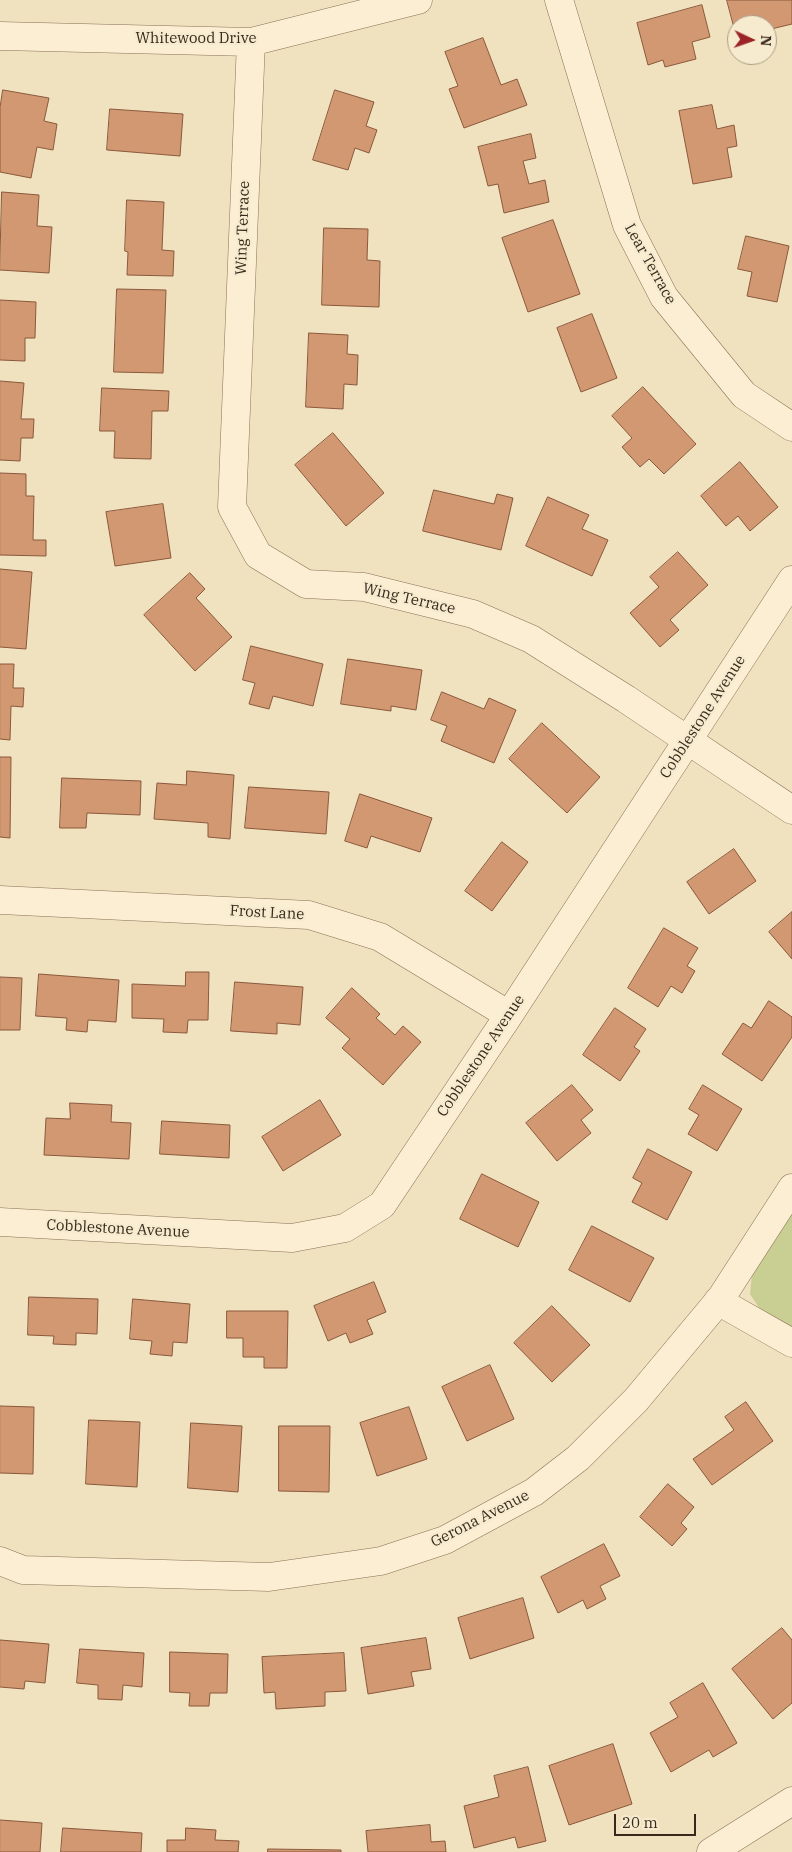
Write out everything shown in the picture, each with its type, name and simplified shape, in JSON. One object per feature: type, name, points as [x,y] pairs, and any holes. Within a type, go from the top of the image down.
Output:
[{"type":"street","name":"Whitewood Drive","points":[[0,36],[251,42],[418,0]]},
{"type":"street","name":"Lear Terrace","points":[[559,0],[627,225],[664,296],[744,395],[792,427]]},
{"type":"street","name":"Wing Terrace","points":[[251,42],[232,507],[258,556],[306,584],[364,587],[473,614],[531,639],[792,810]]},
{"type":"street","name":"Cobblestone Avenue","points":[[0,1222],[292,1238],[345,1228],[382,1205],[792,580]]},
{"type":"street","name":"Frost Lane","points":[[0,900],[309,915],[380,937],[508,1015]]},
{"type":"street","name":"Gerona Avenue","points":[[0,1561],[23,1570],[269,1577],[381,1561],[445,1540],[534,1492],[578,1458],[636,1400],[718,1302],[792,1188]]},
{"type":"street","points":[[718,1302],[792,1342]]},
{"type":"street","points":[[711,1852],[792,1801]]},
{"type":"green space","points":[[792,1209],[792,1334],[771,1326],[750,1294],[752,1274]]},
{"type":"building","points":[[727,0],[792,0],[792,24],[777,28],[777,15],[731,15]]},
{"type":"building","points":[[702,5],[710,37],[692,42],[696,59],[665,67],[663,60],[648,65],[637,23]]},
{"type":"building","points":[[483,38],[501,85],[517,79],[527,105],[464,128],[449,89],[458,86],[445,52]]},
{"type":"building","points":[[3,90],[49,98],[44,121],[57,124],[53,150],[37,147],[31,178],[0,172],[0,108]]},
{"type":"building","points":[[335,90],[374,102],[366,126],[377,130],[369,153],[355,148],[348,170],[313,160]]},
{"type":"building","points":[[712,105],[717,129],[734,125],[737,146],[727,148],[732,177],[693,184],[679,111]]},
{"type":"building","points":[[110,109],[183,114],[180,156],[107,150]]},
{"type":"building","points":[[531,134],[536,158],[523,161],[529,184],[545,180],[549,202],[504,213],[498,184],[488,186],[478,147]]},
{"type":"building","points":[[2,192],[39,195],[37,226],[52,227],[49,273],[0,270]]},
{"type":"building","points":[[127,200],[164,202],[162,250],[174,251],[173,276],[127,275],[128,252],[125,251]]},
{"type":"building","points":[[553,220],[580,294],[528,312],[502,238]]},
{"type":"building","points":[[324,228],[368,229],[367,260],[380,261],[379,307],[322,305]]},
{"type":"building","points":[[746,236],[789,246],[777,302],[747,296],[752,272],[738,269]]},
{"type":"building","points":[[117,289],[166,290],[163,373],[114,372]]},
{"type":"building","points":[[0,300],[36,302],[35,338],[25,338],[25,361],[0,360]]},
{"type":"building","points":[[592,314],[617,378],[581,392],[557,328]]},
{"type":"building","points":[[309,333],[348,335],[347,354],[358,355],[357,385],[344,384],[343,409],[306,407]]},
{"type":"building","points":[[0,381],[24,383],[21,419],[34,419],[33,438],[21,438],[20,461],[0,460]]},
{"type":"building","points":[[643,387],[696,444],[664,474],[649,459],[640,467],[622,447],[632,438],[612,416]]},
{"type":"building","points":[[102,388],[169,391],[168,411],[152,411],[151,459],[114,458],[115,431],[100,431]]},
{"type":"building","points":[[333,433],[384,493],[346,526],[295,465]]},
{"type":"building","points":[[740,462],[778,507],[750,531],[738,516],[726,526],[701,496]]},
{"type":"building","points":[[0,473],[26,474],[26,496],[34,496],[33,540],[46,540],[46,556],[0,555]]},
{"type":"building","points":[[434,490],[494,504],[497,494],[513,498],[501,550],[423,531]]},
{"type":"building","points":[[548,497],[589,515],[582,529],[608,540],[592,576],[526,546]]},
{"type":"building","points":[[163,504],[171,558],[115,566],[106,512]]},
{"type":"building","points":[[678,552],[708,585],[670,620],[679,630],[660,647],[630,613],[659,587],[650,577]]},
{"type":"building","points":[[0,569],[32,572],[26,649],[0,647]]},
{"type":"building","points":[[190,573],[205,589],[196,598],[232,637],[195,671],[144,615]]},
{"type":"building","points":[[251,646],[323,664],[313,706],[273,696],[269,709],[249,704],[255,683],[243,680]]},
{"type":"building","points":[[348,659],[422,670],[416,710],[391,706],[391,711],[341,704]]},
{"type":"building","points":[[0,664],[14,664],[13,688],[24,688],[23,707],[11,706],[10,740],[0,739]]},
{"type":"building","points":[[442,692],[484,709],[489,698],[516,710],[494,763],[441,741],[447,726],[431,720]]},
{"type":"building","points":[[542,723],[600,777],[567,813],[509,759]]},
{"type":"building","points":[[0,757],[11,757],[10,838],[0,837]]},
{"type":"building","points":[[187,771],[234,775],[230,839],[208,837],[208,823],[154,819],[157,783],[186,785]]},
{"type":"building","points":[[62,778],[141,781],[140,815],[87,813],[86,828],[60,828]]},
{"type":"building","points":[[249,787],[329,792],[326,834],[245,828]]},
{"type":"building","points":[[360,794],[432,818],[420,852],[371,836],[367,848],[345,841]]},
{"type":"building","points":[[502,842],[528,862],[492,911],[465,891]]},
{"type":"building","points":[[734,849],[756,881],[709,914],[687,882]]},
{"type":"building","points":[[792,912],[792,959],[769,932]]},
{"type":"building","points":[[664,928],[698,948],[687,966],[695,971],[682,993],[671,986],[658,1007],[628,988]]},
{"type":"building","points":[[186,972],[209,972],[208,1020],[188,1020],[187,1033],[163,1032],[164,1019],[132,1018],[132,984],[185,986]]},
{"type":"building","points":[[39,974],[119,980],[116,1022],[88,1020],[87,1032],[66,1030],[67,1018],[36,1016]]},
{"type":"building","points":[[0,977],[22,978],[20,1030],[0,1030]]},
{"type":"building","points":[[235,982],[303,987],[300,1025],[277,1023],[277,1034],[231,1031]]},
{"type":"building","points":[[352,988],[380,1014],[376,1018],[395,1035],[403,1026],[421,1042],[383,1085],[342,1048],[350,1039],[326,1018]]},
{"type":"building","points":[[769,1001],[792,1017],[792,1037],[762,1081],[722,1054],[743,1023],[751,1028]]},
{"type":"building","points":[[615,1008],[646,1029],[634,1047],[640,1051],[620,1081],[583,1055]]},
{"type":"building","points":[[572,1085],[593,1110],[581,1120],[591,1133],[557,1161],[526,1123]]},
{"type":"building","points":[[703,1085],[742,1109],[717,1151],[688,1134],[699,1115],[689,1109]]},
{"type":"building","points":[[320,1100],[341,1135],[283,1171],[262,1137]]},
{"type":"building","points":[[70,1103],[112,1105],[111,1122],[131,1123],[129,1159],[44,1155],[46,1118],[70,1119]]},
{"type":"building","points":[[162,1121],[230,1125],[229,1158],[160,1154]]},
{"type":"building","points":[[648,1149],[692,1172],[667,1220],[632,1202],[642,1183],[633,1178]]},
{"type":"building","points":[[482,1174],[539,1202],[518,1247],[460,1219]]},
{"type":"building","points":[[592,1226],[654,1258],[630,1302],[569,1270]]},
{"type":"building","points":[[374,1282],[386,1312],[367,1320],[373,1334],[350,1343],[346,1333],[328,1341],[314,1306]]},
{"type":"building","points":[[29,1297],[98,1299],[97,1334],[76,1333],[76,1345],[53,1344],[54,1336],[28,1335]]},
{"type":"building","points":[[133,1299],[190,1304],[187,1343],[173,1342],[172,1356],[150,1354],[152,1341],[130,1339]]},
{"type":"building","points":[[552,1306],[590,1345],[552,1382],[514,1343]]},
{"type":"building","points":[[227,1311],[288,1311],[287,1368],[264,1368],[264,1357],[243,1357],[243,1338],[227,1338]]},
{"type":"building","points":[[490,1365],[514,1419],[467,1441],[442,1387]]},
{"type":"building","points":[[746,1402],[773,1441],[712,1485],[693,1459],[734,1430],[725,1417]]},
{"type":"building","points":[[0,1406],[34,1407],[33,1474],[0,1473]]},
{"type":"building","points":[[409,1407],[427,1459],[377,1476],[360,1423]]},
{"type":"building","points":[[89,1420],[140,1422],[137,1487],[86,1484]]},
{"type":"building","points":[[191,1423],[242,1426],[238,1492],[188,1488]]},
{"type":"building","points":[[279,1426],[330,1426],[329,1492],[279,1491]]},
{"type":"building","points":[[668,1484],[694,1507],[681,1523],[687,1529],[672,1546],[640,1517]]},
{"type":"building","points":[[604,1544],[620,1576],[600,1586],[606,1599],[587,1609],[583,1600],[558,1613],[541,1577]]},
{"type":"building","points":[[523,1598],[534,1638],[470,1659],[458,1618]]},
{"type":"building","points":[[782,1628],[792,1640],[792,1703],[773,1719],[732,1669]]},
{"type":"building","points":[[426,1638],[431,1669],[411,1672],[414,1686],[368,1694],[361,1648]]},
{"type":"building","points":[[0,1640],[49,1644],[45,1683],[25,1681],[24,1689],[0,1687]]},
{"type":"building","points":[[80,1649],[144,1653],[142,1687],[123,1685],[122,1700],[98,1699],[98,1685],[77,1683]]},
{"type":"building","points":[[170,1652],[228,1654],[227,1693],[210,1693],[209,1706],[189,1706],[190,1693],[170,1692]]},
{"type":"building","points":[[344,1653],[346,1691],[325,1692],[325,1706],[276,1709],[275,1692],[264,1693],[262,1657]]},
{"type":"building","points":[[703,1683],[737,1743],[713,1757],[709,1750],[671,1772],[650,1733],[678,1717],[670,1703]]},
{"type":"building","points":[[613,1744],[632,1804],[569,1825],[549,1766]]},
{"type":"building","points":[[528,1767],[546,1841],[518,1848],[515,1837],[474,1848],[464,1806],[499,1797],[494,1776]]},
{"type":"building","points":[[0,1820],[42,1823],[40,1852],[0,1852]]},
{"type":"building","points":[[430,1825],[431,1842],[445,1841],[446,1852],[368,1852],[366,1831]]},
{"type":"building","points":[[63,1828],[142,1833],[141,1852],[61,1852]]},
{"type":"building","points":[[186,1828],[216,1830],[215,1840],[239,1841],[238,1852],[167,1852],[167,1840],[185,1840]]},
{"type":"building","points":[[268,1849],[341,1850],[341,1852],[268,1852]]}]
